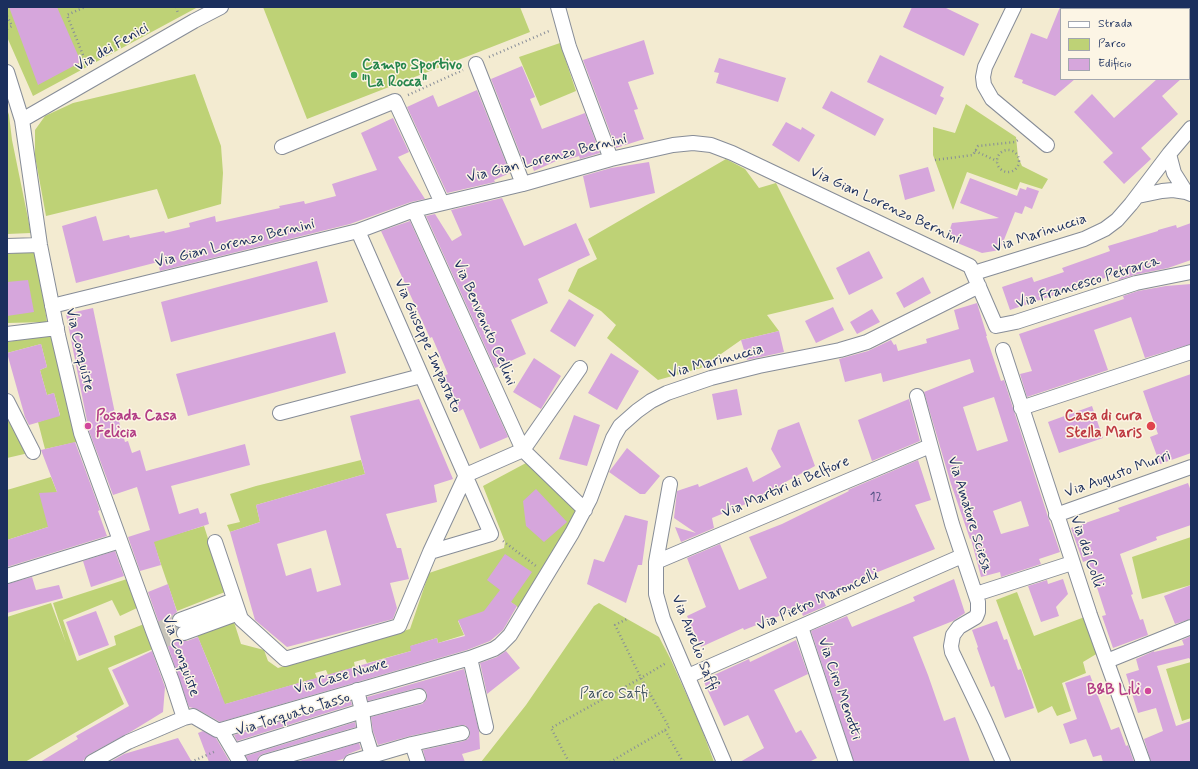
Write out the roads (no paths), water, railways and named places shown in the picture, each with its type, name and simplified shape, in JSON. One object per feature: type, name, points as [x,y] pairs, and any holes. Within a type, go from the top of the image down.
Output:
[{"type":"street","name":"Via dei Fenici","points":[[22,120],[221,7]]},
{"type":"street","points":[[558,7],[568,47],[611,159]]},
{"type":"street","points":[[1014,7],[986,68],[984,80],[986,91],[992,99],[1047,146]]},
{"type":"street","points":[[476,64],[523,184]]},
{"type":"street","name":"Via Conquiste","points":[[7,72],[22,120],[40,245],[52,306],[81,433],[172,681],[184,718]]},
{"type":"street","points":[[282,147],[395,101],[442,203]]},
{"type":"street","name":"Via Marinuccia","points":[[470,658],[494,649],[510,635],[585,510],[616,432],[630,416],[651,401],[675,389],[726,374],[840,350],[867,342],[976,280],[1092,236],[1117,220],[1138,196],[1169,154],[1191,128]]},
{"type":"street","name":"Via Gian Lorenzo Bernini","points":[[52,306],[358,231],[414,210],[523,184],[611,159],[683,144],[699,143],[717,146],[970,266],[996,326]]},
{"type":"street","points":[[1169,154],[1174,173],[1189,193]]},
{"type":"street","points":[[1138,196],[1173,190],[1189,193]]},
{"type":"street","name":"Via Benvenuto Cellini","points":[[414,210],[523,450],[585,510]]},
{"type":"street","name":"Via Giuseppe Impastato","points":[[358,231],[491,534],[430,552]]},
{"type":"street","points":[[7,246],[40,245]]},
{"type":"street","name":"Via Francesco Petrarca","points":[[996,326],[1016,322],[1131,284],[1191,272]]},
{"type":"street","points":[[7,334],[57,328]]},
{"type":"street","name":"Via dei Colli","points":[[1003,350],[1072,563],[1143,762]]},
{"type":"street","points":[[1021,408],[1191,352]]},
{"type":"street","points":[[215,542],[241,619],[285,659],[399,626],[430,552],[466,475],[523,450],[580,368]]},
{"type":"street","points":[[280,413],[421,376]]},
{"type":"street","name":"Via Amatore Sciesa","points":[[917,396],[962,556],[976,594],[1072,563]]},
{"type":"street","points":[[7,401],[33,452]]},
{"type":"street","name":"Via Martiri di Belfiore","points":[[656,562],[930,446]]},
{"type":"street","name":"Via Augusto Murri","points":[[1056,515],[1191,467]]},
{"type":"street","name":"Via Aurelio Saffi","points":[[670,484],[656,562],[655,581],[659,606],[724,762]]},
{"type":"street","points":[[7,576],[120,541]]},
{"type":"street","name":"Via Pietro Maroncelli","points":[[688,676],[962,556]]},
{"type":"street","points":[[976,594],[979,606],[976,616],[956,630],[951,640],[951,646],[953,657],[985,721],[1003,762]]},
{"type":"street","points":[[182,626],[237,607]]},
{"type":"street","name":"Via Ciro Menotti","points":[[801,627],[846,762]]},
{"type":"street","points":[[1107,661],[1191,627]]},
{"type":"street","points":[[470,658],[486,727]]},
{"type":"street","name":"Via Case Nuove","points":[[221,730],[470,658]]},
{"type":"street","points":[[357,690],[365,733],[360,760],[412,744],[462,733]]},
{"type":"street","name":"Via Torquato Tasso","points":[[235,753],[362,711],[419,696]]},
{"type":"street","points":[[92,762],[128,742],[184,718],[193,716],[217,730],[221,730],[235,753]]},
{"type":"street","points":[[265,762],[365,733]]},
{"type":"street","points":[[412,744],[418,762]]},
{"type":"tunnel","points":[[153,631],[180,620]]},
{"type":"tunnel","points":[[157,643],[184,633]]},
{"type":"place","name":"Campo Sportivo \"La Rocca\"","points":[[354,75]]},
{"type":"place","name":"Posada Casa Felicia","points":[[88,426]]},
{"type":"place","name":"Casa di cura Stella Maris","points":[[1151,426]]},
{"type":"place","name":"B&B Lili","points":[[1148,691]]},
{"type":"park label","name":"Parco Saffi","points":[[614,695]]}]
